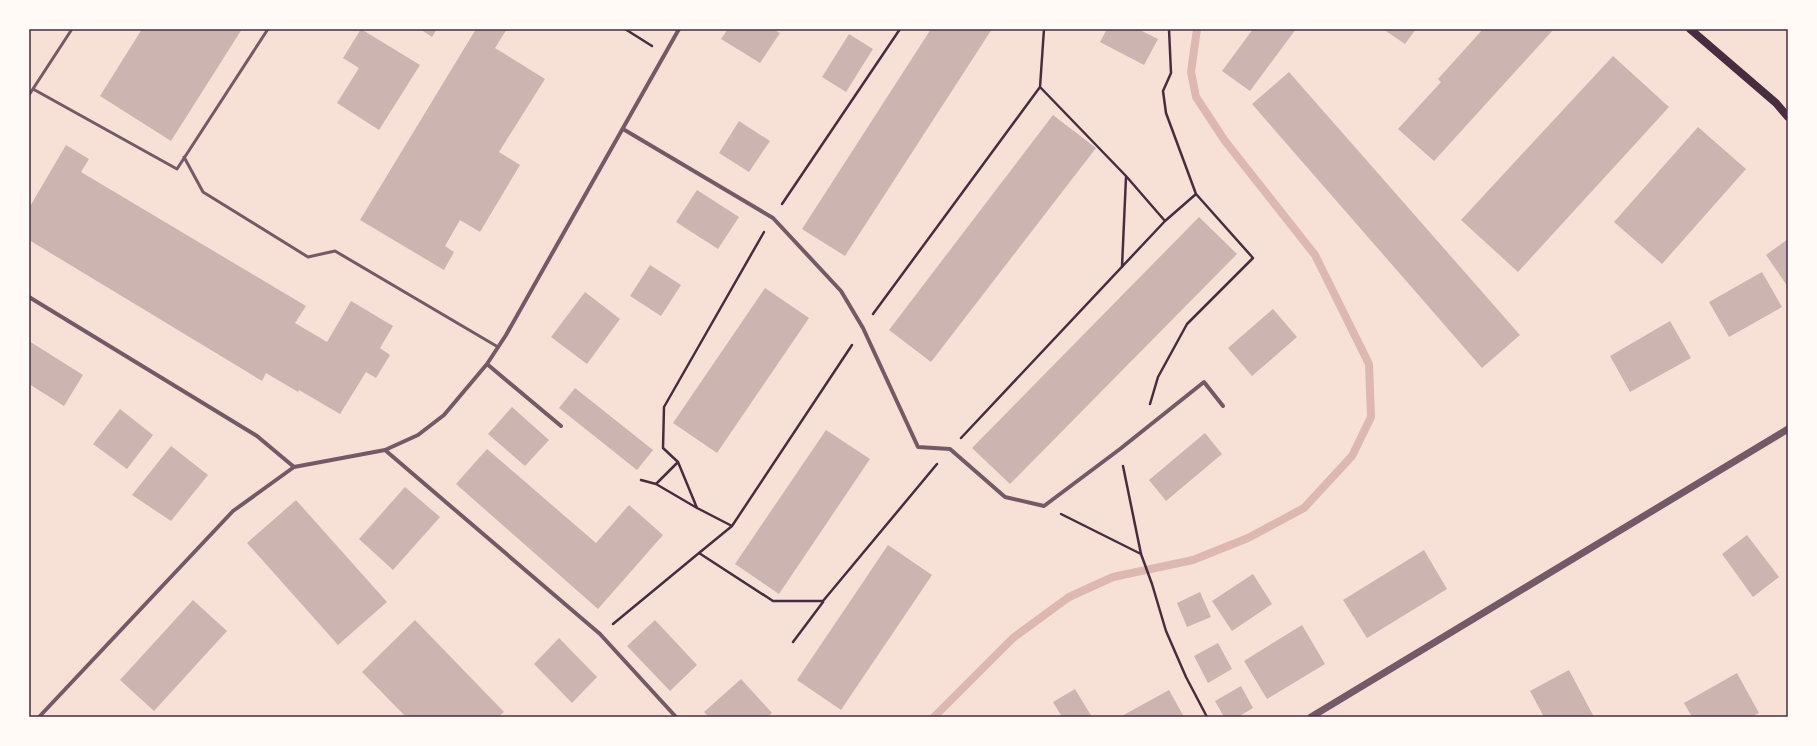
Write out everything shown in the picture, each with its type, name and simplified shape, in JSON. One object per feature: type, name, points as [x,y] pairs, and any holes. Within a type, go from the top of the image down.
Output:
[{"type":"main road","points":[[1690,29],[1776,103],[1788,117]]},
{"type":"main road","points":[[1776,103],[1788,110]]},
{"type":"street","points":[[39,717],[233,512],[294,467],[385,450],[418,435],[444,415],[487,364],[498,348],[680,29]]},
{"type":"street","points":[[623,129],[773,218],[841,291],[863,328],[918,447],[950,449],[1005,497],[1044,506],[1120,449],[1204,382],[1223,406]]},
{"type":"street","points":[[29,297],[257,436],[294,467]]},
{"type":"street","points":[[487,364],[561,426]]},
{"type":"street","points":[[1311,717],[1788,430]]},
{"type":"street","points":[[385,450],[600,634],[676,717]]},
{"type":"lane","points":[[29,95],[72,29]]},
{"type":"lane","points":[[33,89],[176,169],[268,29]]},
{"type":"lane","points":[[184,157],[203,192],[308,257],[336,251],[498,348]]},
{"type":"path","points":[[625,29],[652,46]]},
{"type":"path","points":[[697,508],[678,462],[663,448],[664,408],[773,218],[900,29]]},
{"type":"path","points":[[600,634],[732,526],[863,328],[1040,88],[1044,29]]},
{"type":"path","points":[[1142,431],[1158,376],[1187,324],[1253,258],[1196,194],[1166,113],[1162,91],[1171,73],[1168,29]]},
{"type":"path","points":[[1040,88],[1126,176],[1165,220]]},
{"type":"path","points":[[1122,267],[1126,176]]},
{"type":"path","points":[[793,642],[823,601],[950,449],[1165,220],[1196,194]]},
{"type":"path","points":[[1120,449],[1141,554],[1166,631],[1186,678],[1207,717]]},
{"type":"path","points":[[656,484],[678,462]]},
{"type":"path","points":[[641,480],[656,484],[732,526]]},
{"type":"path","points":[[1044,506],[1141,554]]},
{"type":"path","points":[[699,552],[773,601],[823,601]]},
{"type":"building","points":[[142,29],[242,29],[171,141],[100,96]]},
{"type":"building","points":[[361,29],[420,65],[379,130],[337,103],[359,68],[343,58]]},
{"type":"building","points":[[420,29],[437,29],[432,37]]},
{"type":"building","points":[[476,29],[507,29],[495,48],[545,79],[499,152],[520,165],[480,232],[460,220],[445,246],[454,252],[444,270],[360,220]]},
{"type":"building","points":[[728,29],[773,29],[780,33],[760,63],[721,39]]},
{"type":"building","points":[[931,29],[992,29],[845,256],[802,229]]},
{"type":"building","points":[[1107,29],[1138,29],[1158,39],[1144,65],[1100,42]]},
{"type":"building","points":[[1253,29],[1296,29],[1250,91],[1222,71]]},
{"type":"building","points":[[1383,29],[1416,29],[1405,44]]},
{"type":"building","points":[[1483,29],[1554,29],[1434,161],[1398,129],[1441,82],[1438,79]]},
{"type":"building","points":[[849,34],[873,49],[846,92],[822,77]]},
{"type":"building","points":[[1613,56],[1669,107],[1518,272],[1461,220]]},
{"type":"building","points":[[1289,72],[1520,335],[1482,368],[1252,104]]},
{"type":"building","points":[[1053,115],[1096,148],[931,362],[889,330]]},
{"type":"building","points":[[739,121],[770,141],[749,172],[719,153]]},
{"type":"building","points":[[1698,127],[1746,169],[1662,264],[1614,222]]},
{"type":"building","points":[[66,145],[89,159],[81,172],[306,306],[295,323],[327,342],[351,301],[393,326],[380,348],[390,355],[376,378],[366,372],[340,414],[266,373],[262,381],[29,240],[29,208]]},
{"type":"building","points":[[697,190],[739,217],[718,249],[676,222]]},
{"type":"building","points":[[1199,217],[1237,254],[1010,484],[972,448]]},
{"type":"building","points":[[1788,239],[1788,287],[1766,255]]},
{"type":"building","points":[[650,265],[681,285],[661,316],[630,296]]},
{"type":"building","points":[[1762,272],[1782,307],[1729,337],[1709,302]]},
{"type":"building","points":[[765,288],[809,318],[717,453],[673,423]]},
{"type":"building","points":[[585,292],[620,319],[587,364],[551,337]]},
{"type":"building","points":[[1273,309],[1297,337],[1252,376],[1228,348]]},
{"type":"building","points":[[1670,321],[1691,358],[1630,392],[1610,356]]},
{"type":"building","points":[[29,341],[83,375],[64,406],[29,384]]},
{"type":"building","points":[[575,388],[653,450],[637,470],[559,408]]},
{"type":"building","points":[[512,407],[549,440],[525,466],[488,434]]},
{"type":"building","points":[[120,409],[153,435],[127,469],[93,444]]},
{"type":"building","points":[[826,430],[870,459],[779,594],[735,564]]},
{"type":"building","points":[[1205,433],[1222,454],[1166,501],[1149,480]]},
{"type":"building","points":[[171,446],[208,475],[171,521],[132,495]]},
{"type":"building","points":[[487,449],[596,543],[629,505],[663,535],[598,609],[456,484]]},
{"type":"building","points":[[405,487],[440,517],[393,570],[359,539]]},
{"type":"building","points":[[296,500],[387,602],[338,645],[247,543]]},
{"type":"building","points":[[1747,535],[1779,577],[1753,597],[1722,554]]},
{"type":"building","points":[[888,545],[932,575],[841,710],[797,680]]},
{"type":"building","points":[[1424,550],[1447,589],[1367,638],[1343,600]]},
{"type":"building","points":[[1253,574],[1272,604],[1232,631],[1212,601]]},
{"type":"building","points":[[1200,592],[1211,617],[1187,627],[1177,603]]},
{"type":"building","points":[[193,600],[227,631],[154,711],[120,680]]},
{"type":"building","points":[[415,620],[504,712],[498,717],[406,717],[362,672]]},
{"type":"building","points":[[655,620],[697,665],[670,691],[627,646]]},
{"type":"building","points":[[1302,625],[1325,664],[1267,699],[1244,661]]},
{"type":"building","points":[[559,638],[597,677],[572,703],[534,664]]},
{"type":"building","points":[[1218,643],[1232,669],[1208,683],[1194,656]]},
{"type":"building","points":[[1569,670],[1594,717],[1544,717],[1530,691]]},
{"type":"building","points":[[1737,673],[1759,713],[1751,717],[1692,717],[1684,703]]},
{"type":"building","points":[[741,679],[772,713],[767,717],[709,717],[704,712]]},
{"type":"building","points":[[1241,686],[1253,708],[1238,717],[1224,717],[1215,701]]},
{"type":"building","points":[[1075,689],[1092,717],[1062,717],[1053,702]]},
{"type":"building","points":[[1169,690],[1184,717],[1120,717]]},
{"type":"waterway","points":[[934,717],[1013,638],[1069,597],[1113,577],[1193,560],[1248,538],[1304,508],[1352,456],[1371,417],[1369,364],[1315,255],[1225,141],[1196,97],[1191,72],[1197,29]]}]
